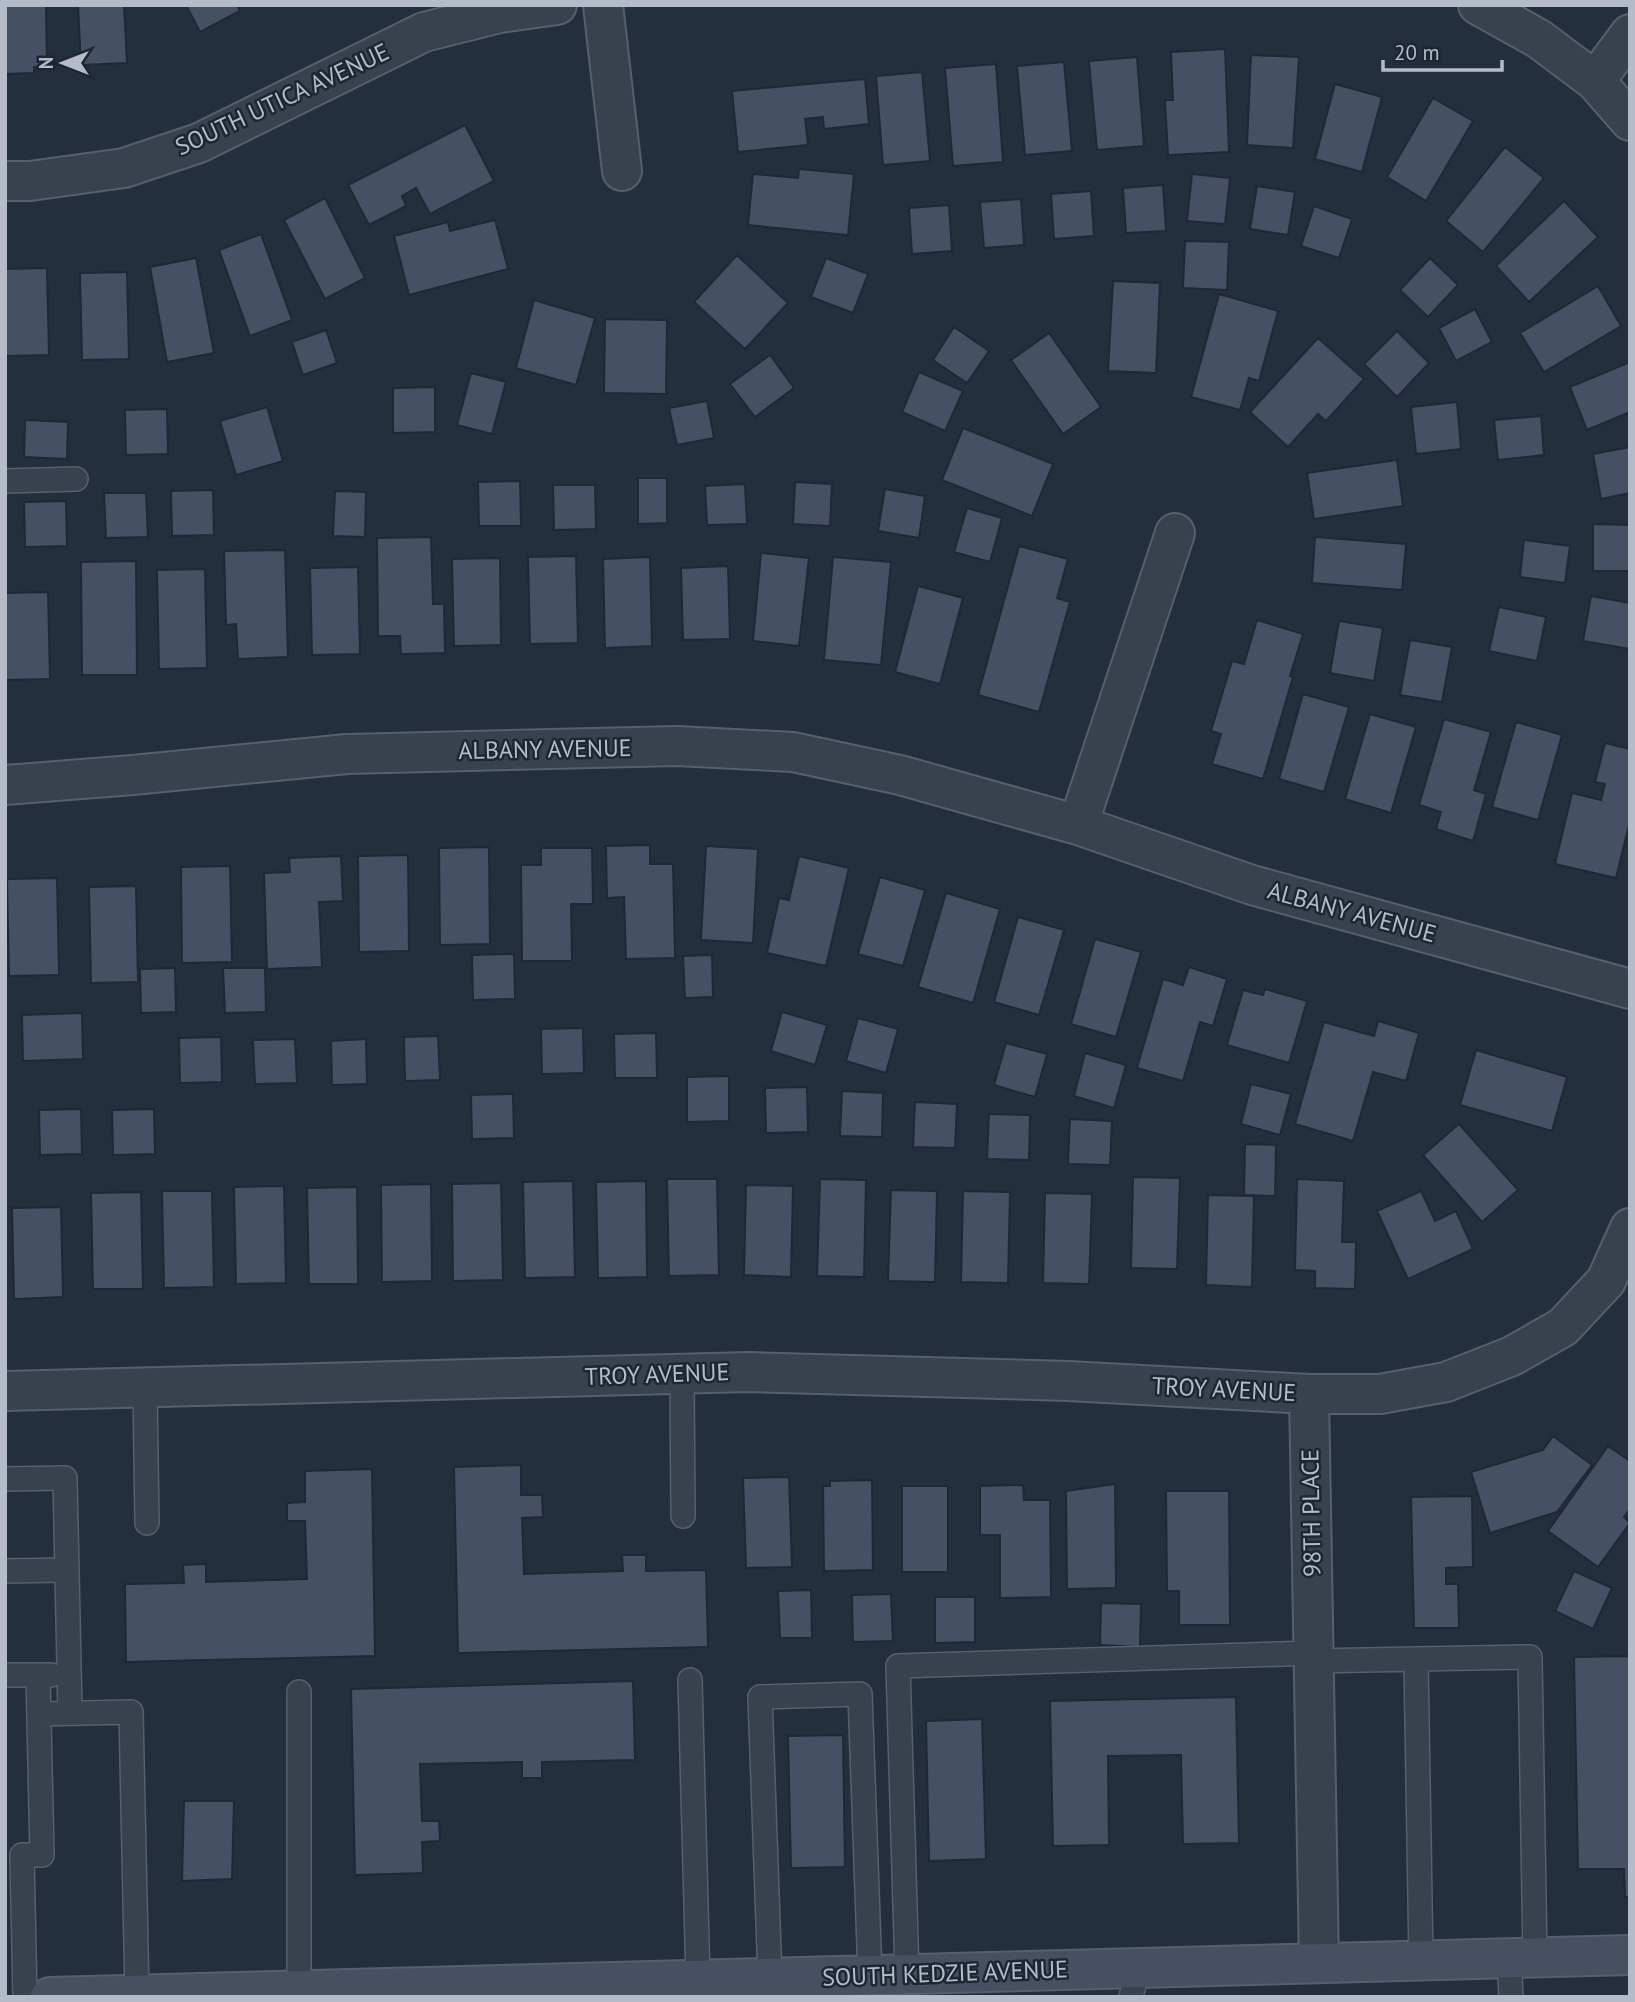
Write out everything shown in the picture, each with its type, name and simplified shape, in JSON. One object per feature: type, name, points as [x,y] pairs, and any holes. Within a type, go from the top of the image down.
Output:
[{"type":"main road","name":"SOUTH KEDZIE AVENUE","points":[[50,1997],[299,1993],[870,1975],[907,1985],[1135,1982],[1319,1963],[1630,1955]]},
{"type":"street","name":"SOUTH UTICA AVENUE","points":[[5,181],[30,181],[124,168],[199,143],[424,32],[500,13],[557,5]]},
{"type":"street","points":[[603,5],[622,171]]},
{"type":"street","points":[[1478,5],[1539,39],[1595,81],[1630,121]]},
{"type":"street","points":[[1595,81],[1630,34]]},
{"type":"street","points":[[1078,825],[1175,533]]},
{"type":"street","name":"ALBANY AVENUE","points":[[5,785],[347,754],[677,746],[793,752],[900,775],[1078,825],[1252,885],[1630,989]]},
{"type":"street","points":[[1309,1394],[1380,1394],[1446,1382],[1512,1356],[1563,1327],[1618,1287],[1630,1228]]},
{"type":"street","name":"TROY AVENUE","points":[[5,1391],[748,1372],[1055,1380],[1309,1394]]},
{"type":"street","name":"98TH PLACE","points":[[1309,1394],[1319,1963]]},
{"type":"lane","points":[[5,481],[76,479]]},
{"type":"lane","points":[[682,1374],[683,1516]]},
{"type":"lane","points":[[145,1387],[147,1523]]},
{"type":"lane","points":[[5,1479],[65,1478],[70,1713]]},
{"type":"lane","points":[[5,1571],[67,1570]]},
{"type":"lane","points":[[907,1985],[898,1665],[1314,1657],[1530,1657],[1522,1958],[1511,1997]]},
{"type":"lane","points":[[1416,1659],[1421,1960]]},
{"type":"lane","points":[[5,1675],[70,1675]]},
{"type":"lane","points":[[25,1997],[22,1855],[42,1855],[38,1675]]},
{"type":"lane","points":[[691,1680],[698,1980]]},
{"type":"lane","points":[[299,1692],[299,1993]]},
{"type":"lane","points":[[770,1978],[760,1697],[860,1693],[870,1975]]},
{"type":"lane","points":[[39,1714],[131,1712],[137,1994]]},
{"type":"building","points":[[5,5],[46,5],[47,67],[34,67],[34,73],[5,74]]},
{"type":"building","points":[[78,5],[124,5],[127,63],[81,65]]},
{"type":"building","points":[[186,5],[237,5],[240,11],[200,32]]},
{"type":"building","points":[[1225,49],[1229,152],[1168,155],[1165,100],[1173,100],[1171,52]]},
{"type":"building","points":[[1251,55],[1299,57],[1293,148],[1247,145]]},
{"type":"building","points":[[1137,57],[1144,146],[1097,150],[1089,61]]},
{"type":"building","points":[[1064,62],[1072,151],[1025,155],[1017,66]]},
{"type":"building","points":[[996,64],[1003,162],[953,166],[945,68]]},
{"type":"building","points":[[922,72],[930,161],[883,165],[876,76]]},
{"type":"building","points":[[865,79],[869,124],[824,129],[823,117],[805,119],[808,145],[738,152],[732,91]]},
{"type":"building","points":[[1335,84],[1382,97],[1362,172],[1315,159]]},
{"type":"building","points":[[1433,98],[1473,121],[1426,201],[1387,177]]},
{"type":"building","points":[[465,125],[494,181],[430,214],[416,188],[402,196],[406,206],[369,225],[348,185]]},
{"type":"building","points":[[1505,147],[1544,178],[1483,252],[1446,221]]},
{"type":"building","points":[[799,169],[854,174],[848,235],[748,225],[753,174],[798,178]]},
{"type":"building","points":[[1192,174],[1230,178],[1225,224],[1187,221]]},
{"type":"building","points":[[1163,185],[1166,231],[1126,233],[1123,188]]},
{"type":"building","points":[[1257,186],[1295,192],[1288,235],[1250,229]]},
{"type":"building","points":[[1091,191],[1094,236],[1054,239],[1051,194]]},
{"type":"building","points":[[325,198],[365,278],[325,299],[284,220]]},
{"type":"building","points":[[1021,199],[1024,245],[984,248],[980,202]]},
{"type":"building","points":[[1564,201],[1598,237],[1529,302],[1496,266]]},
{"type":"building","points":[[949,205],[952,251],[912,254],[909,208]]},
{"type":"building","points":[[1314,206],[1352,219],[1339,258],[1301,246]]},
{"type":"building","points":[[495,220],[508,269],[409,295],[394,236],[448,222],[450,231]]},
{"type":"building","points":[[261,234],[292,320],[250,336],[219,250]]},
{"type":"building","points":[[1185,241],[1229,242],[1227,290],[1183,288]]},
{"type":"building","points":[[737,255],[788,303],[745,349],[694,302]]},
{"type":"building","points":[[196,258],[214,353],[167,362],[150,267]]},
{"type":"building","points":[[826,258],[868,274],[853,313],[811,297]]},
{"type":"building","points":[[1430,258],[1458,285],[1428,317],[1400,290]]},
{"type":"building","points":[[47,268],[49,355],[5,356],[5,269]]},
{"type":"building","points":[[127,272],[129,359],[82,360],[80,273]]},
{"type":"building","points":[[1113,281],[1160,283],[1156,373],[1108,371]]},
{"type":"building","points":[[1598,286],[1621,326],[1544,372],[1520,333]]},
{"type":"building","points":[[1219,294],[1278,311],[1259,381],[1249,378],[1240,410],[1191,397]]},
{"type":"building","points":[[534,300],[595,318],[576,385],[516,368]]},
{"type":"building","points":[[1475,309],[1492,342],[1456,361],[1439,328]]},
{"type":"building","points":[[605,319],[667,320],[666,394],[604,393]]},
{"type":"building","points":[[954,327],[989,351],[967,383],[933,360]]},
{"type":"building","points":[[326,330],[337,363],[303,375],[292,342]]},
{"type":"building","points":[[1397,331],[1429,363],[1397,397],[1364,364]]},
{"type":"building","points":[[1049,333],[1101,407],[1063,434],[1011,360]]},
{"type":"building","points":[[1318,338],[1364,379],[1326,421],[1318,414],[1288,447],[1250,412]]},
{"type":"building","points":[[770,355],[794,388],[755,417],[730,384]]},
{"type":"building","points":[[1630,362],[1630,412],[1587,430],[1570,387]]},
{"type":"building","points":[[919,372],[963,391],[945,431],[902,412]]},
{"type":"building","points":[[471,373],[506,382],[492,434],[457,425]]},
{"type":"building","points":[[435,387],[435,432],[393,433],[393,388]]},
{"type":"building","points":[[707,401],[714,438],[677,445],[669,408]]},
{"type":"building","points":[[1457,402],[1461,449],[1416,454],[1411,407]]},
{"type":"building","points":[[267,407],[283,461],[236,475],[220,421]]},
{"type":"building","points":[[167,409],[168,454],[126,455],[125,410]]},
{"type":"building","points":[[1541,416],[1544,455],[1498,460],[1494,420]]},
{"type":"building","points":[[25,420],[68,422],[67,459],[24,457]]},
{"type":"building","points":[[963,428],[1053,464],[1032,516],[942,480]]},
{"type":"building","points":[[1630,447],[1630,493],[1601,499],[1593,454]]},
{"type":"building","points":[[1397,460],[1403,506],[1314,519],[1307,473]]},
{"type":"building","points":[[638,478],[667,478],[667,523],[638,524]]},
{"type":"building","points":[[520,481],[521,526],[479,526],[478,482]]},
{"type":"building","points":[[795,482],[832,484],[830,526],[793,524]]},
{"type":"building","points":[[745,484],[747,524],[707,525],[705,486]]},
{"type":"building","points":[[553,485],[595,485],[596,529],[554,530]]},
{"type":"building","points":[[885,489],[925,496],[919,538],[878,531]]},
{"type":"building","points":[[213,490],[214,535],[172,536],[171,491]]},
{"type":"building","points":[[335,491],[366,492],[365,537],[333,536]]},
{"type":"building","points":[[104,493],[146,493],[148,537],[106,538]]},
{"type":"building","points":[[66,501],[67,546],[25,547],[24,502]]},
{"type":"building","points":[[967,508],[1002,518],[990,562],[954,552]]},
{"type":"building","points":[[1593,524],[1630,525],[1630,571],[1593,571]]},
{"type":"building","points":[[431,537],[433,604],[444,604],[445,653],[401,654],[400,636],[378,636],[377,538]]},
{"type":"building","points":[[1315,537],[1406,544],[1402,590],[1312,583]]},
{"type":"building","points":[[1524,540],[1570,546],[1565,583],[1520,577]]},
{"type":"building","points":[[1019,546],[1068,559],[1057,598],[1070,602],[1039,712],[978,695]]},
{"type":"building","points":[[285,550],[288,657],[238,659],[236,624],[226,625],[224,551]]},
{"type":"building","points":[[761,553],[809,558],[799,646],[753,641]]},
{"type":"building","points":[[576,556],[578,643],[530,644],[528,557]]},
{"type":"building","points":[[650,557],[652,646],[605,648],[603,559]]},
{"type":"building","points":[[833,557],[891,562],[881,665],[824,660]]},
{"type":"building","points":[[500,558],[501,645],[454,646],[452,559]]},
{"type":"building","points":[[136,561],[137,675],[82,675],[81,562]]},
{"type":"building","points":[[728,566],[730,639],[683,640],[681,568]]},
{"type":"building","points":[[358,567],[360,654],[312,655],[310,568]]},
{"type":"building","points":[[205,569],[207,668],[159,669],[157,570]]},
{"type":"building","points":[[918,586],[963,598],[940,684],[895,672]]},
{"type":"building","points":[[48,592],[50,679],[5,680],[5,593]]},
{"type":"building","points":[[1591,596],[1630,603],[1630,649],[1583,641]]},
{"type":"building","points":[[1499,607],[1546,617],[1537,661],[1489,651]]},
{"type":"building","points":[[1257,620],[1303,634],[1263,779],[1212,764],[1221,734],[1211,731],[1232,661],[1244,664]]},
{"type":"building","points":[[1339,621],[1383,628],[1374,681],[1330,673]]},
{"type":"building","points":[[1410,640],[1452,647],[1442,702],[1400,695]]},
{"type":"building","points":[[1303,694],[1349,707],[1324,792],[1279,779]]},
{"type":"building","points":[[1370,714],[1416,727],[1391,813],[1345,799]]},
{"type":"building","points":[[1444,719],[1491,732],[1474,790],[1486,794],[1473,841],[1436,829],[1441,812],[1419,805]]},
{"type":"building","points":[[1516,722],[1562,735],[1538,820],[1492,807]]},
{"type":"building","points":[[1605,743],[1630,749],[1630,821],[1616,878],[1555,864],[1572,793],[1601,800],[1605,784],[1595,782]]},
{"type":"building","points":[[650,845],[650,864],[673,864],[675,958],[626,959],[624,897],[607,898],[606,846]]},
{"type":"building","points":[[706,846],[758,849],[753,943],[701,940]]},
{"type":"building","points":[[489,847],[490,944],[440,945],[439,848]]},
{"type":"building","points":[[541,848],[592,848],[593,904],[571,904],[572,961],[522,961],[521,865],[541,865]]},
{"type":"building","points":[[408,855],[409,951],[359,952],[358,856]]},
{"type":"building","points":[[341,856],[343,901],[319,902],[322,967],[267,969],[264,873],[290,872],[289,858]]},
{"type":"building","points":[[799,856],[849,868],[826,966],[767,953],[779,898],[789,900]]},
{"type":"building","points":[[230,866],[232,962],[182,963],[181,867]]},
{"type":"building","points":[[880,877],[925,890],[903,966],[858,954]]},
{"type":"building","points":[[57,878],[59,975],[9,976],[7,879]]},
{"type":"building","points":[[136,886],[138,982],[91,983],[89,887]]},
{"type":"building","points":[[946,893],[1000,909],[973,1003],[918,987]]},
{"type":"building","points":[[1018,917],[1064,930],[1039,1015],[994,1002]]},
{"type":"building","points":[[1095,939],[1141,952],[1116,1037],[1071,1024]]},
{"type":"building","points":[[514,954],[515,999],[473,1000],[472,955]]},
{"type":"building","points":[[712,955],[713,997],[685,998],[683,956]]},
{"type":"building","points":[[1189,967],[1227,979],[1213,1026],[1200,1022],[1183,1081],[1137,1068],[1163,979],[1183,985]]},
{"type":"building","points":[[175,968],[176,1012],[141,1013],[140,969]]},
{"type":"building","points":[[223,968],[265,968],[266,1012],[225,1013]]},
{"type":"building","points":[[1265,989],[1307,1001],[1289,1063],[1227,1045],[1243,990],[1263,995]]},
{"type":"building","points":[[782,1012],[827,1025],[815,1065],[771,1051]]},
{"type":"building","points":[[82,1013],[83,1059],[23,1061],[22,1015]]},
{"type":"building","points":[[858,1018],[898,1029],[886,1073],[846,1061]]},
{"type":"building","points":[[1378,1021],[1419,1033],[1406,1081],[1373,1072],[1353,1141],[1295,1124],[1324,1022],[1374,1036]]},
{"type":"building","points":[[583,1028],[584,1073],[542,1074],[541,1029]]},
{"type":"building","points":[[656,1033],[657,1078],[615,1078],[614,1034]]},
{"type":"building","points":[[438,1036],[440,1080],[405,1081],[404,1037]]},
{"type":"building","points":[[221,1037],[222,1082],[180,1083],[179,1038]]},
{"type":"building","points":[[295,1039],[297,1083],[255,1084],[253,1040]]},
{"type":"building","points":[[366,1039],[367,1084],[332,1085],[331,1041]]},
{"type":"building","points":[[1006,1043],[1047,1054],[1035,1097],[994,1085]]},
{"type":"building","points":[[1476,1050],[1567,1077],[1552,1131],[1460,1105]]},
{"type":"building","points":[[1085,1053],[1126,1065],[1114,1108],[1074,1096]]},
{"type":"building","points":[[729,1076],[729,1121],[687,1122],[687,1077]]},
{"type":"building","points":[[1251,1084],[1291,1094],[1280,1135],[1241,1124]]},
{"type":"building","points":[[807,1087],[808,1132],[766,1133],[765,1088]]},
{"type":"building","points":[[842,1091],[883,1093],[882,1137],[840,1136]]},
{"type":"building","points":[[513,1094],[514,1138],[472,1139],[471,1095]]},
{"type":"building","points":[[915,1102],[957,1104],[955,1148],[913,1147]]},
{"type":"building","points":[[81,1109],[82,1154],[40,1155],[39,1110]]},
{"type":"building","points":[[154,1109],[155,1154],[113,1155],[112,1110]]},
{"type":"building","points":[[989,1114],[1030,1115],[1029,1160],[987,1159]]},
{"type":"building","points":[[1070,1119],[1112,1121],[1110,1165],[1068,1164]]},
{"type":"building","points":[[1459,1124],[1518,1190],[1482,1222],[1423,1155]]},
{"type":"building","points":[[1245,1144],[1276,1145],[1275,1196],[1244,1195]]},
{"type":"building","points":[[1133,1177],[1180,1178],[1177,1269],[1131,1268]]},
{"type":"building","points":[[667,1179],[717,1179],[719,1275],[669,1276]]},
{"type":"building","points":[[820,1179],[866,1180],[864,1277],[817,1276]]},
{"type":"building","points":[[1297,1179],[1344,1181],[1342,1242],[1356,1242],[1355,1289],[1315,1288],[1315,1271],[1295,1270]]},
{"type":"building","points":[[573,1181],[575,1277],[525,1278],[523,1182]]},
{"type":"building","points":[[646,1181],[647,1277],[598,1278],[596,1182]]},
{"type":"building","points":[[501,1183],[503,1280],[453,1281],[452,1184]]},
{"type":"building","points":[[431,1184],[432,1281],[382,1282],[381,1185]]},
{"type":"building","points":[[746,1185],[793,1186],[791,1277],[744,1275]]},
{"type":"building","points":[[284,1186],[286,1283],[236,1284],[234,1187]]},
{"type":"building","points":[[357,1187],[358,1284],[309,1284],[307,1188]]},
{"type":"building","points":[[891,1190],[937,1191],[935,1282],[888,1281]]},
{"type":"building","points":[[162,1191],[212,1191],[214,1287],[164,1288]]},
{"type":"building","points":[[963,1191],[1010,1192],[1008,1283],[961,1282]]},
{"type":"building","points":[[1421,1191],[1435,1221],[1456,1211],[1473,1249],[1408,1279],[1377,1211]]},
{"type":"building","points":[[141,1192],[143,1289],[93,1289],[91,1193]]},
{"type":"building","points":[[1045,1193],[1092,1194],[1089,1284],[1043,1283]]},
{"type":"building","points":[[1208,1195],[1254,1196],[1252,1287],[1206,1285]]},
{"type":"building","points":[[61,1207],[63,1297],[14,1299],[12,1208]]},
{"type":"building","points":[[1553,1436],[1592,1465],[1557,1512],[1490,1533],[1471,1472],[1543,1450]]},
{"type":"building","points":[[1608,1446],[1630,1461],[1630,1509],[1624,1517],[1630,1523],[1598,1567],[1548,1531]]},
{"type":"building","points":[[521,1465],[521,1495],[542,1495],[543,1517],[522,1518],[524,1574],[623,1571],[622,1555],[646,1555],[646,1571],[706,1570],[708,1647],[458,1653],[454,1467]]},
{"type":"building","points":[[372,1469],[375,1656],[126,1662],[125,1584],[184,1583],[183,1565],[206,1564],[206,1582],[307,1579],[305,1521],[287,1521],[287,1503],[305,1502],[305,1471]]},
{"type":"building","points":[[789,1477],[792,1567],[746,1568],[743,1478]]},
{"type":"building","points":[[872,1480],[873,1570],[824,1571],[823,1486],[830,1486],[830,1481]]},
{"type":"building","points":[[1115,1484],[1116,1588],[1067,1589],[1066,1491]]},
{"type":"building","points":[[1023,1485],[1024,1500],[1050,1500],[1051,1597],[1000,1598],[1000,1535],[980,1535],[980,1486]]},
{"type":"building","points":[[902,1486],[948,1486],[948,1572],[902,1572]]},
{"type":"building","points":[[1166,1491],[1229,1491],[1230,1625],[1179,1625],[1179,1591],[1167,1591]]},
{"type":"building","points":[[1472,1496],[1473,1567],[1446,1568],[1446,1584],[1458,1584],[1459,1628],[1414,1628],[1411,1497]]},
{"type":"building","points":[[1574,1571],[1612,1588],[1593,1629],[1555,1611]]},
{"type":"building","points":[[811,1590],[812,1638],[780,1638],[778,1591]]},
{"type":"building","points":[[891,1594],[893,1641],[853,1642],[852,1595]]},
{"type":"building","points":[[935,1597],[975,1597],[975,1642],[935,1643]]},
{"type":"building","points":[[1101,1603],[1141,1604],[1140,1647],[1100,1645]]},
{"type":"building","points":[[1630,1656],[1630,1897],[1625,1897],[1624,1869],[1578,1869],[1574,1657]]},
{"type":"building","points":[[633,1681],[635,1760],[542,1762],[542,1778],[522,1778],[522,1762],[420,1764],[422,1821],[439,1821],[440,1841],[422,1842],[423,1873],[355,1875],[351,1689]]},
{"type":"building","points":[[1236,1697],[1239,1843],[1183,1844],[1181,1755],[1108,1756],[1109,1845],[1053,1846],[1050,1701]]},
{"type":"building","points":[[982,1719],[986,1859],[929,1861],[926,1721]]},
{"type":"building","points":[[843,1735],[845,1867],[791,1868],[788,1736]]},
{"type":"building","points":[[184,1801],[234,1801],[232,1879],[182,1881]]}]
